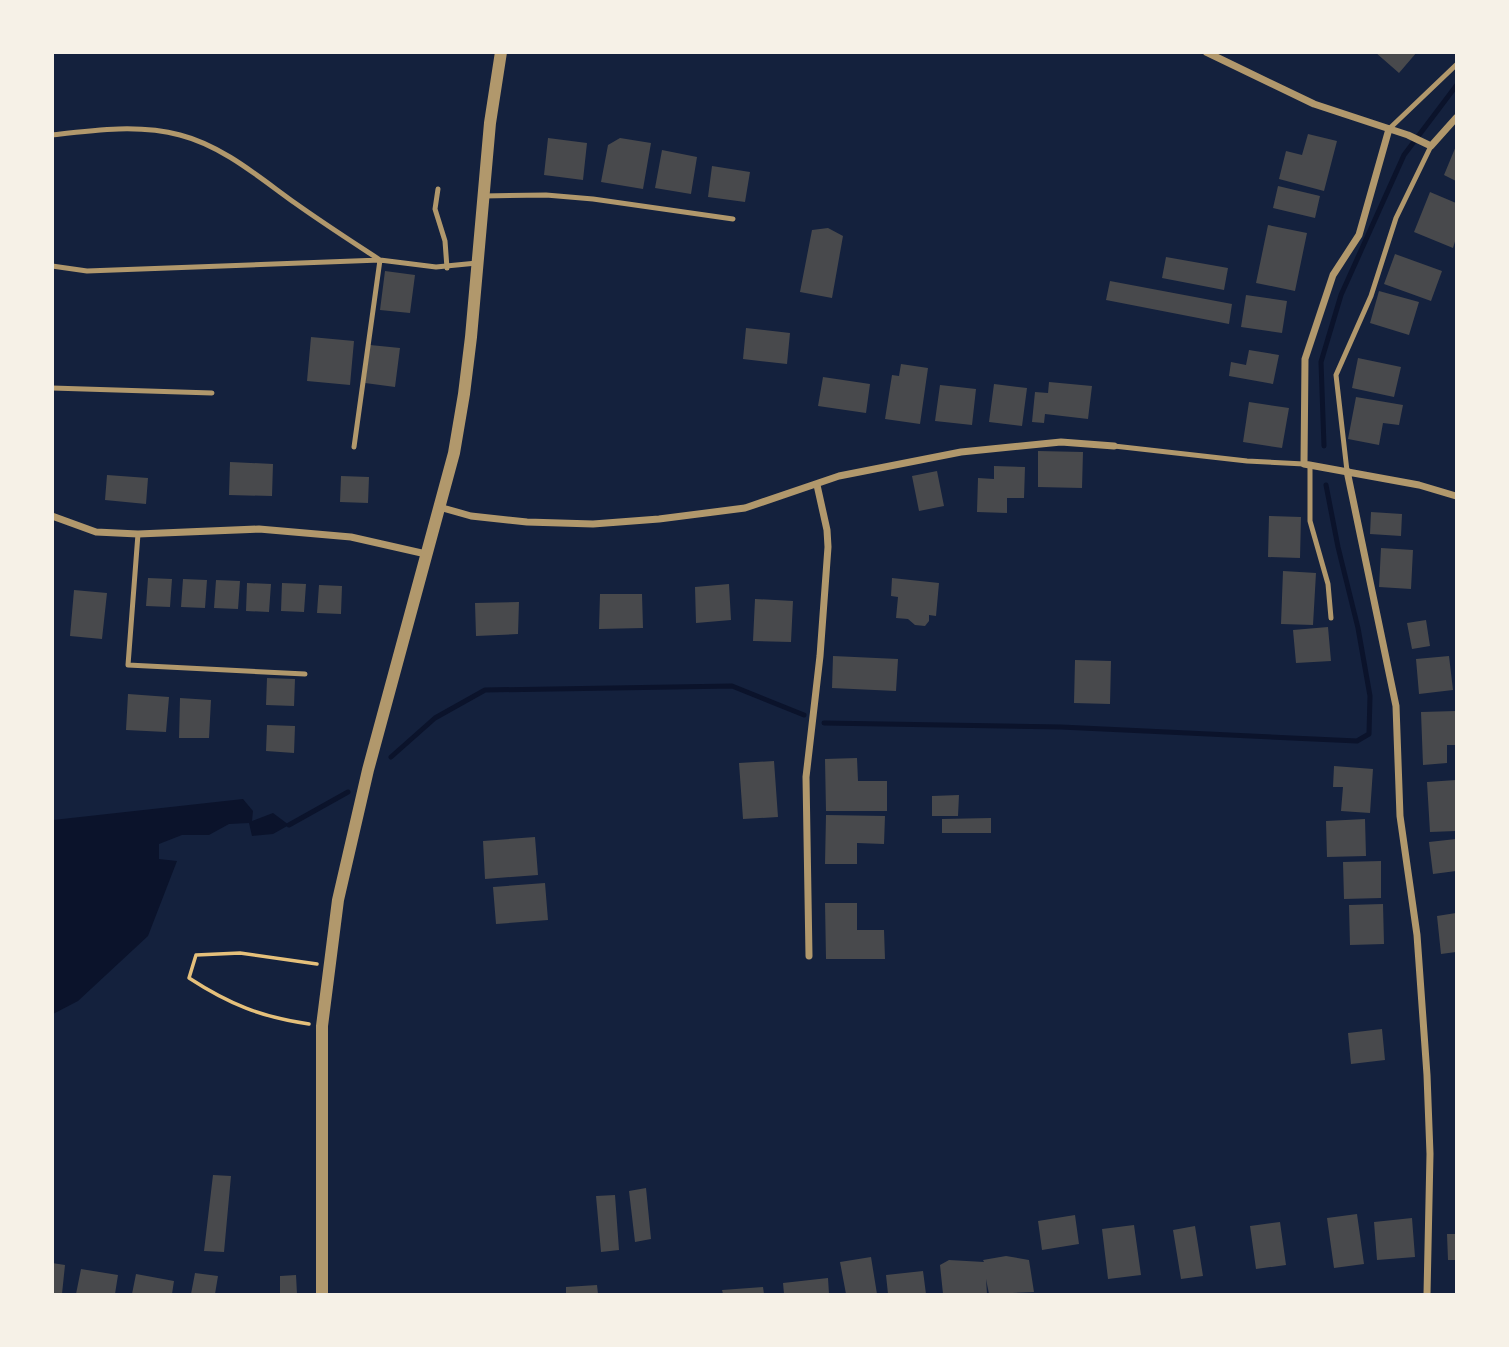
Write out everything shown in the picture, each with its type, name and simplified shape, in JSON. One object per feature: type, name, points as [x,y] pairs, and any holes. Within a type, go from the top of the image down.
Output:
[{"type":"street","points":[[322,1294],[322,1026],[338,900],[368,769],[454,453],[464,394],[500,52]]},
{"type":"street","points":[[1206,52],[1314,104],[1408,135],[1431,146],[1457,118]]},
{"type":"street","points":[[1389,129],[1359,236],[1333,275],[1305,359],[1307,465],[1419,485],[1457,496]]},
{"type":"street","points":[[439,507],[471,516],[527,522],[593,524],[659,519],[745,508],[839,477],[961,452],[1061,442],[1114,446]]},
{"type":"street","points":[[1347,471],[1396,706],[1400,816],[1418,935],[1427,1075],[1430,1154],[1427,1294]]},
{"type":"street","points":[[809,956],[806,777],[820,656],[828,547],[817,485]]},
{"type":"street","points":[[52,516],[96,532],[138,534],[259,529],[351,537],[426,554]]},
{"type":"lane","points":[[1389,129],[1457,65]]},
{"type":"lane","points":[[52,135],[94,130],[152,130],[182,135],[228,155],[380,260]]},
{"type":"lane","points":[[1347,471],[1336,375],[1371,296],[1396,218],[1431,146]]},
{"type":"lane","points":[[438,189],[435,209],[445,241],[447,268]]},
{"type":"lane","points":[[483,196],[546,195],[593,199],[733,219]]},
{"type":"lane","points":[[354,447],[380,260]]},
{"type":"lane","points":[[52,266],[87,271],[380,260],[447,268],[477,263]]},
{"type":"lane","points":[[52,388],[212,393]]},
{"type":"lane","points":[[1114,446],[1307,465],[1310,521],[1328,584],[1331,618]]},
{"type":"lane","points":[[138,534],[128,664],[305,674]]},
{"type":"path","points":[[322,1026],[279,1020],[221,999],[189,978],[197,954],[240,953],[329,966]]},
{"type":"water","points":[[243,799],[253,811],[252,821],[273,813],[289,825],[273,834],[252,836],[249,823],[229,824],[209,835],[182,835],[159,844],[159,859],[177,861],[148,936],[78,1001],[53,1014],[53,820]]},
{"type":"building","points":[[1375,52],[1417,52],[1399,73]]},
{"type":"building","points":[[1308,134],[1337,141],[1324,191],[1279,179],[1286,151],[1302,155]]},
{"type":"building","points":[[548,138],[587,143],[583,180],[544,175]]},
{"type":"building","points":[[620,138],[651,143],[643,189],[601,182],[608,145]]},
{"type":"building","points":[[1456,146],[1456,181],[1444,175]]},
{"type":"building","points":[[662,150],[697,157],[691,194],[655,188]]},
{"type":"building","points":[[712,166],[750,172],[745,202],[708,197]]},
{"type":"building","points":[[1278,186],[1320,196],[1315,218],[1273,208]]},
{"type":"building","points":[[1430,192],[1456,203],[1456,238],[1453,248],[1414,232]]},
{"type":"building","points":[[1268,225],[1307,233],[1295,291],[1256,283]]},
{"type":"building","points":[[828,228],[843,236],[832,298],[800,292],[812,230]]},
{"type":"building","points":[[1395,254],[1442,271],[1431,301],[1384,284]]},
{"type":"building","points":[[1166,257],[1228,268],[1224,290],[1162,278]]},
{"type":"building","points":[[385,271],[415,275],[410,313],[380,310]]},
{"type":"building","points":[[1110,281],[1232,304],[1229,324],[1106,300]]},
{"type":"building","points":[[1379,291],[1419,302],[1409,335],[1370,323]]},
{"type":"building","points":[[1246,295],[1287,301],[1282,333],[1241,327]]},
{"type":"building","points":[[746,328],[790,333],[787,364],[743,359]]},
{"type":"building","points":[[311,337],[354,341],[350,385],[307,381]]},
{"type":"building","points":[[370,345],[400,348],[395,387],[365,383]]},
{"type":"building","points":[[1249,350],[1279,355],[1273,384],[1229,376],[1231,362],[1246,365]]},
{"type":"building","points":[[1358,358],[1401,367],[1394,397],[1352,388]]},
{"type":"building","points":[[901,364],[928,368],[920,424],[885,419],[892,375],[899,376]]},
{"type":"building","points":[[823,377],[870,384],[866,413],[818,406]]},
{"type":"building","points":[[1049,382],[1092,386],[1088,419],[1045,414],[1044,423],[1032,422],[1035,392],[1048,393]]},
{"type":"building","points":[[994,384],[1027,388],[1022,426],[989,422]]},
{"type":"building","points":[[940,385],[976,389],[972,425],[935,421]]},
{"type":"building","points":[[1356,397],[1403,405],[1399,425],[1383,423],[1379,445],[1348,439]]},
{"type":"building","points":[[1249,402],[1289,408],[1282,448],[1243,442]]},
{"type":"building","points":[[1038,451],[1083,452],[1082,488],[1038,487]]},
{"type":"building","points":[[230,462],[273,464],[272,496],[229,495]]},
{"type":"building","points":[[994,466],[1025,467],[1024,498],[1007,498],[1007,513],[977,512],[978,478],[994,479]]},
{"type":"building","points":[[937,471],[944,506],[919,511],[912,476]]},
{"type":"building","points":[[107,475],[148,478],[146,504],[105,500]]},
{"type":"building","points":[[341,476],[369,477],[368,503],[340,502]]},
{"type":"building","points":[[1371,512],[1402,514],[1401,536],[1370,534]]},
{"type":"building","points":[[1269,516],[1301,517],[1300,558],[1268,557]]},
{"type":"building","points":[[1381,548],[1413,550],[1411,589],[1379,587]]},
{"type":"building","points":[[1283,571],[1316,573],[1313,625],[1281,624]]},
{"type":"building","points":[[148,578],[172,579],[170,607],[146,606]]},
{"type":"building","points":[[892,578],[939,583],[936,616],[929,615],[925,626],[915,625],[908,619],[896,618],[898,597],[891,596]]},
{"type":"building","points":[[183,579],[207,580],[205,608],[181,607]]},
{"type":"building","points":[[216,580],[240,581],[238,609],[214,608]]},
{"type":"building","points":[[247,583],[271,584],[269,612],[246,611]]},
{"type":"building","points":[[282,583],[306,584],[304,612],[281,611]]},
{"type":"building","points":[[729,584],[731,620],[696,623],[695,587]]},
{"type":"building","points":[[319,585],[342,586],[341,614],[317,613]]},
{"type":"building","points":[[74,590],[107,593],[102,639],[70,636]]},
{"type":"building","points":[[600,594],[642,594],[643,628],[599,629]]},
{"type":"building","points":[[755,599],[793,601],[791,642],[753,641]]},
{"type":"building","points":[[519,602],[518,634],[476,636],[475,603]]},
{"type":"building","points":[[1426,620],[1430,646],[1412,649],[1407,623]]},
{"type":"building","points":[[1328,627],[1331,661],[1296,663],[1293,630]]},
{"type":"building","points":[[833,656],[898,659],[896,691],[832,688]]},
{"type":"building","points":[[1449,656],[1453,690],[1419,694],[1416,659]]},
{"type":"building","points":[[1075,660],[1111,661],[1110,704],[1074,703]]},
{"type":"building","points":[[267,678],[295,679],[294,706],[266,705]]},
{"type":"building","points":[[128,694],[169,697],[166,732],[126,730]]},
{"type":"building","points":[[180,698],[211,700],[209,738],[179,738]]},
{"type":"building","points":[[1456,711],[1456,745],[1447,745],[1447,763],[1423,765],[1421,712]]},
{"type":"building","points":[[267,725],[295,726],[294,753],[266,751]]},
{"type":"building","points":[[857,758],[858,781],[887,781],[887,811],[826,811],[825,759]]},
{"type":"building","points":[[774,761],[778,817],[743,819],[739,763]]},
{"type":"building","points":[[1334,766],[1373,769],[1370,813],[1341,811],[1343,787],[1333,787]]},
{"type":"building","points":[[1456,780],[1456,831],[1430,832],[1427,782]]},
{"type":"building","points":[[959,795],[958,816],[932,816],[932,796]]},
{"type":"building","points":[[826,815],[885,816],[884,844],[857,843],[857,864],[825,864]]},
{"type":"building","points":[[991,818],[991,833],[942,833],[942,819]]},
{"type":"building","points":[[1365,819],[1366,856],[1327,857],[1326,821]]},
{"type":"building","points":[[535,837],[538,875],[485,879],[483,841]]},
{"type":"building","points":[[1456,839],[1456,871],[1433,874],[1429,842]]},
{"type":"building","points":[[1381,861],[1381,898],[1344,899],[1343,862]]},
{"type":"building","points":[[545,883],[548,920],[496,924],[493,887]]},
{"type":"building","points":[[825,903],[857,903],[857,930],[884,930],[885,959],[826,959]]},
{"type":"building","points":[[1383,904],[1384,944],[1350,945],[1349,905]]},
{"type":"building","points":[[1456,913],[1456,952],[1441,954],[1437,916]]},
{"type":"building","points":[[1382,1029],[1385,1060],[1351,1064],[1348,1033]]},
{"type":"building","points":[[213,1175],[231,1176],[224,1252],[204,1251]]},
{"type":"building","points":[[646,1188],[651,1239],[635,1242],[629,1191]]},
{"type":"building","points":[[615,1195],[619,1250],[601,1252],[596,1196]]},
{"type":"building","points":[[1357,1214],[1364,1264],[1334,1268],[1327,1218]]},
{"type":"building","points":[[1075,1215],[1079,1244],[1042,1250],[1038,1221]]},
{"type":"building","points":[[1412,1218],[1415,1257],[1377,1260],[1374,1222]]},
{"type":"building","points":[[1280,1222],[1286,1265],[1256,1269],[1250,1226]]},
{"type":"building","points":[[1134,1225],[1141,1275],[1108,1279],[1102,1229]]},
{"type":"building","points":[[1195,1226],[1203,1276],[1181,1279],[1173,1230]]},
{"type":"building","points":[[1447,1234],[1456,1234],[1456,1260],[1448,1260]]},
{"type":"building","points":[[1006,1256],[1029,1260],[1034,1292],[989,1294],[986,1279],[987,1294],[943,1294],[940,1265],[949,1260],[984,1262],[983,1260]]},
{"type":"building","points":[[871,1257],[877,1294],[846,1294],[840,1262]]},
{"type":"building","points":[[52,1263],[65,1265],[62,1294],[52,1294]]},
{"type":"building","points":[[81,1269],[118,1275],[115,1294],[76,1294]]},
{"type":"building","points":[[923,1271],[926,1294],[888,1294],[886,1275]]},
{"type":"building","points":[[195,1273],[218,1276],[215,1294],[191,1294]]},
{"type":"building","points":[[136,1274],[174,1281],[172,1294],[132,1294]]},
{"type":"building","points":[[296,1275],[297,1294],[280,1294],[280,1276]]},
{"type":"building","points":[[828,1278],[829,1294],[784,1294],[783,1283]]},
{"type":"building","points":[[597,1285],[598,1294],[566,1294],[566,1287]]},
{"type":"building","points":[[763,1287],[764,1294],[723,1294],[722,1290]]},
{"type":"waterway","points":[[1324,446],[1321,362],[1341,295],[1404,155],[1456,86]]},
{"type":"waterway","points":[[824,723],[1061,727],[1357,741],[1369,734],[1370,696],[1358,628],[1326,485]]},
{"type":"waterway","points":[[391,757],[435,718],[485,690],[732,686],[804,715]]},
{"type":"waterway","points":[[289,825],[348,792]]}]
